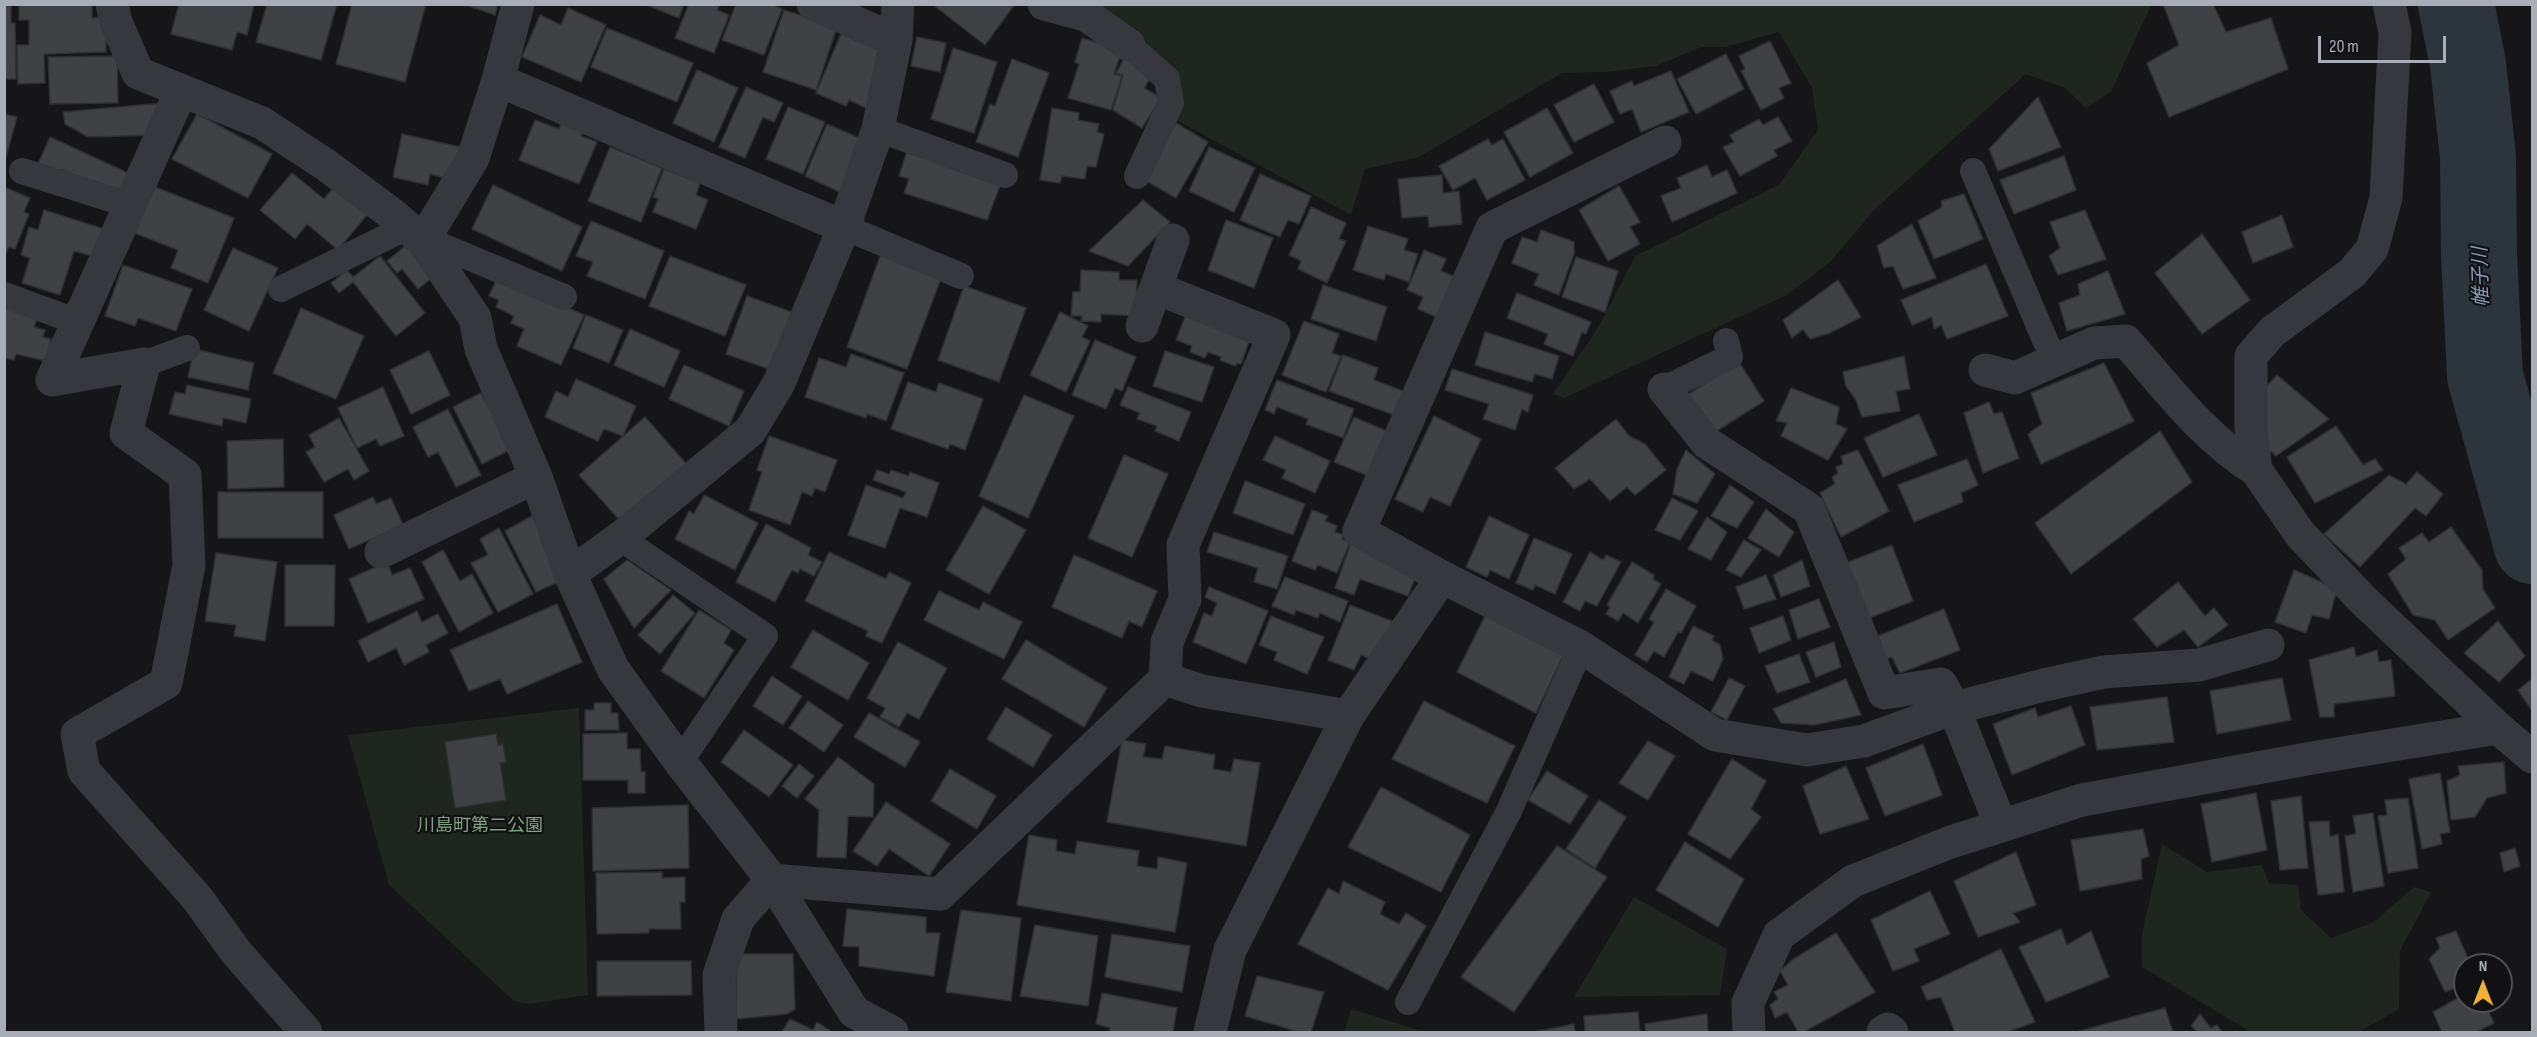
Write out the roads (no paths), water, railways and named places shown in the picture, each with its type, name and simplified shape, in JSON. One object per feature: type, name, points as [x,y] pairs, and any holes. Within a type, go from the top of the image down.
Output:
[{"type":"street","points":[[112,4],[116,22],[138,73],[262,123],[326,165],[415,234],[475,318],[481,349],[536,477],[570,574],[614,669],[680,762],[772,880],[854,1012],[892,1032]]},
{"type":"street","points":[[415,234],[473,158],[498,80],[518,4]]},
{"type":"street","points":[[813,4],[896,40]]},
{"type":"street","points":[[570,574],[620,538],[750,431],[779,383],[844,227],[878,129],[896,40],[898,4]]},
{"type":"street","points":[[1044,4],[1086,15],[1129,45]]},
{"type":"street","points":[[2256,470],[2251,428],[2252,356],[2272,332],[2352,273],[2372,249],[2381,220],[2386,198],[2395,32],[2389,4]]},
{"type":"street","points":[[498,80],[844,227]]},
{"type":"street","points":[[180,91],[52,380],[144,364],[126,433],[184,475],[189,565],[166,683],[77,734],[84,771],[197,898],[236,952],[306,1032]]},
{"type":"street","points":[[1665,142],[1492,228],[1359,531],[1442,577],[1581,647],[1715,735],[1808,750],[1864,741],[1954,708],[2104,672],[2199,665],[2268,645]]},
{"type":"street","points":[[1142,326],[1173,240]]},
{"type":"street","points":[[772,880],[940,894],[1165,679],[1167,642],[1185,599],[1183,545],[1274,335],[1156,288]]},
{"type":"street","points":[[1985,370],[2015,378],[2094,344],[2126,341],[2184,407],[2230,454],[2256,470],[2300,534],[2364,601],[2498,728],[2532,757]]},
{"type":"street","points":[[1664,389],[1707,443],[1809,509],[1884,693],[1941,684],[1954,708],[2001,826]]},
{"type":"street","points":[[381,552],[536,477]]},
{"type":"street","points":[[1210,1032],[1230,950],[1348,716],[1442,577]]},
{"type":"street","points":[[1165,679],[1202,691],[1348,716]]},
{"type":"street","points":[[1749,1032],[1748,1003],[1779,935],[1853,881],[1948,843],[2082,800],[2312,758],[2498,728]]},
{"type":"street","points":[[721,1032],[719,975],[738,919],[772,880]]},
{"type":"street","points":[[1883,1032],[1888,1029],[1892,1032]]},
{"type":"lane","points":[[1129,45],[1167,79],[1171,103],[1137,176]]},
{"type":"lane","points":[[878,129],[1005,175]]},
{"type":"lane","points":[[22,171],[130,205]]},
{"type":"lane","points":[[1973,171],[2054,361]]},
{"type":"lane","points":[[844,227],[961,276]]},
{"type":"lane","points":[[281,289],[415,234],[564,297]]},
{"type":"lane","points":[[4,296],[78,322]]},
{"type":"lane","points":[[1664,389],[1730,357],[1726,341]]},
{"type":"lane","points":[[144,364],[187,348]]},
{"type":"lane","points":[[620,538],[765,636],[680,762]]},
{"type":"lane","points":[[1408,1002],[1508,813],[1581,647]]},
{"type":"waterway","name":"帷子川","points":[[2456,4],[2468,64],[2478,157],[2479,254],[2485,376],[2532,546]]},
{"type":"park label","name":"川島町第二公園","points":[[480,826]]}]
